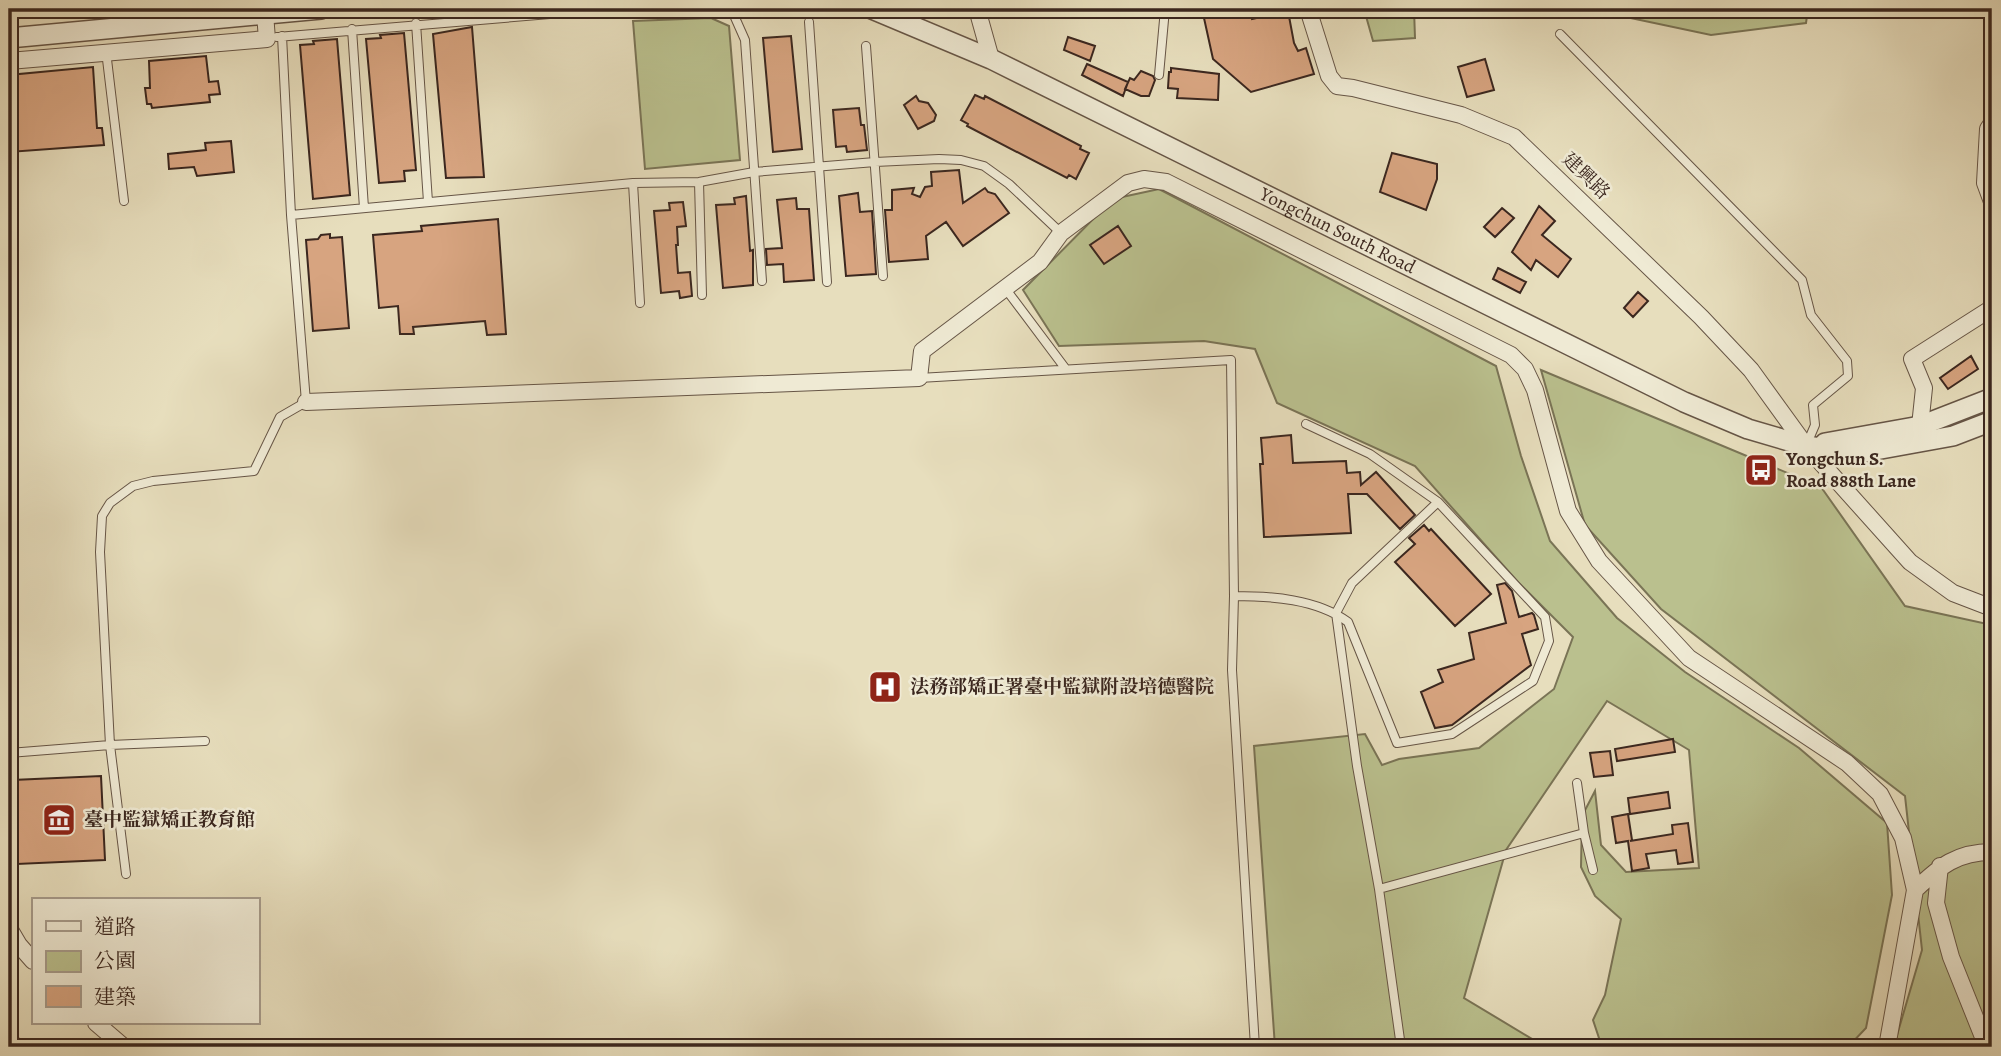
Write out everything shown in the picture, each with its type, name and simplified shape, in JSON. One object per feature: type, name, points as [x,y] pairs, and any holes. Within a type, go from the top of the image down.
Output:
[{"type":"street","points":[[9,38],[321,9]]},
{"type":"street","name":"Yongchun South Road","points":[[873,9],[991,59],[1684,402],[1748,429],[1807,446],[1858,453],[1953,436],[1992,421]]},
{"type":"street","points":[[977,9],[991,59]]},
{"type":"street","name":"建興路","points":[[1308,9],[1329,76],[1337,86],[1461,115],[1514,137],[1701,317],[1751,370],[1807,446]]},
{"type":"street","points":[[9,61],[275,37],[265,14]]},
{"type":"street","points":[[1992,123],[1988,129],[1985,183],[1992,202]]},
{"type":"street","points":[[306,402],[919,378],[922,351],[1040,262],[1061,233],[1128,183],[1144,179],[1166,182],[1511,355],[1525,369],[1535,390],[1568,511],[1599,561],[1689,658],[1847,763],[1880,794],[1903,838],[1915,890],[1887,1047]]},
{"type":"street","points":[[1920,426],[1924,388],[1912,359],[1992,308]]},
{"type":"street","name":"Yongchun South Road","points":[[1807,446],[1920,426],[1992,398]]},
{"type":"street","points":[[1807,446],[1910,562],[1953,593],[1992,608]]},
{"type":"street","points":[[1915,890],[1940,866],[1973,852],[1992,852]]},
{"type":"street","points":[[1940,866],[1936,903],[1951,957],[1987,1047]]},
{"type":"street","points":[[9,928],[32,960]]},
{"type":"street","points":[[97,1024],[124,1047]]},
{"type":"lane","points":[[126,874],[110,745],[100,552],[103,516],[110,503],[133,485],[254,471],[280,417],[306,402],[275,37],[416,23],[610,9]]},
{"type":"lane","points":[[727,9],[733,13],[745,40],[762,281]]},
{"type":"lane","points":[[1159,75],[1165,9]]},
{"type":"lane","points":[[809,22],[827,282]]},
{"type":"lane","points":[[416,23],[428,202]]},
{"type":"lane","points":[[352,29],[364,208]]},
{"type":"lane","points":[[1560,34],[1802,280],[1811,315],[1847,360],[1848,376],[1813,405],[1815,425],[1807,446]]},
{"type":"lane","points":[[866,46],[883,276]]},
{"type":"lane","points":[[106,51],[124,201]]},
{"type":"lane","points":[[291,215],[633,183],[699,182],[754,172],[939,159],[961,160],[984,166],[1009,184],[1061,233]]},
{"type":"lane","points":[[699,182],[702,295]]},
{"type":"lane","points":[[633,183],[640,303]]},
{"type":"lane","points":[[1005,288],[1065,368]]},
{"type":"lane","points":[[919,378],[1231,359],[1234,596],[1232,670],[1255,1047]]},
{"type":"lane","points":[[1234,596],[1276,596],[1336,613],[1348,622],[1397,743],[1452,734],[1533,681],[1549,641],[1545,617],[1438,502],[1370,454],[1307,424]]},
{"type":"lane","points":[[1401,1047],[1336,613],[1352,583],[1438,502]]},
{"type":"lane","points":[[9,753],[205,741]]},
{"type":"lane","points":[[1577,783],[1584,833],[1594,870]]},
{"type":"lane","points":[[1379,889],[1584,833]]},
{"type":"lane","points":[[9,1032],[20,1047]]},
{"type":"green space","points":[[1364,9],[1414,9],[1415,38],[1373,41]]},
{"type":"green space","points":[[1588,9],[1808,9],[1806,23],[1711,35]]},
{"type":"green space","points":[[711,18],[729,26],[740,160],[645,169],[633,21]]},
{"type":"green space","points":[[1159,189],[1496,366],[1521,456],[1550,541],[1617,618],[1685,672],[1799,748],[1887,823],[1892,895],[1866,1028],[1848,1047],[1602,1047],[1593,1020],[1605,995],[1621,919],[1595,896],[1581,867],[1582,816],[1595,791],[1601,845],[1626,872],[1699,868],[1689,750],[1607,701],[1506,850],[1464,998],[1532,1039],[1529,1047],[1275,1047],[1254,746],[1365,734],[1382,765],[1399,759],[1479,748],[1554,689],[1573,637],[1518,582],[1415,466],[1277,403],[1255,349],[1204,341],[1059,346],[1023,290],[1113,199]]},
{"type":"green space","points":[[1541,370],[1821,487],[1905,606],[1992,625],[1992,1047],[1909,1047],[1895,1042],[1922,950],[1905,796],[1661,609],[1585,525]]},
{"type":"building","points":[[1202,9],[1249,9],[1252,19],[1288,11],[1294,43],[1298,51],[1306,48],[1314,74],[1251,92],[1213,59]]},
{"type":"building","points":[[472,27],[484,177],[446,178],[433,34]]},
{"type":"building","points":[[404,33],[416,170],[404,171],[405,181],[379,183],[366,39]]},
{"type":"building","points":[[791,36],[802,149],[773,152],[763,38]]},
{"type":"building","points":[[1068,37],[1095,46],[1090,61],[1064,50]]},
{"type":"building","points":[[337,39],[350,195],[313,199],[300,45]]},
{"type":"building","points":[[206,56],[209,82],[218,81],[220,94],[209,95],[210,102],[152,108],[151,104],[147,104],[145,88],[150,88],[149,61]]},
{"type":"building","points":[[1485,59],[1494,90],[1467,97],[1458,67]]},
{"type":"building","points":[[1087,64],[1128,82],[1123,96],[1082,75]]},
{"type":"building","points":[[93,67],[97,128],[102,128],[104,145],[9,152],[9,75]]},
{"type":"building","points":[[1171,68],[1219,74],[1218,100],[1177,98],[1178,89],[1168,88]]},
{"type":"building","points":[[1141,71],[1153,76],[1155,80],[1149,96],[1141,96],[1125,89],[1130,78],[1134,80]]},
{"type":"building","points":[[975,95],[984,99],[985,96],[1081,146],[1080,149],[1089,153],[1076,179],[1069,175],[1067,178],[967,126],[968,124],[961,120]]},
{"type":"building","points":[[916,96],[919,101],[928,103],[936,115],[934,121],[918,129],[904,105]]},
{"type":"building","points":[[859,108],[867,150],[847,152],[846,146],[836,147],[833,110]]},
{"type":"building","points":[[231,141],[234,172],[197,176],[194,167],[169,169],[168,154],[206,150],[205,143]]},
{"type":"building","points":[[1392,153],[1437,164],[1437,179],[1426,210],[1380,192]]},
{"type":"building","points":[[959,170],[963,203],[985,188],[995,194],[1009,213],[963,246],[946,222],[926,236],[928,259],[889,262],[885,210],[892,210],[892,190],[914,188],[912,194],[920,197],[925,187],[932,186],[931,172]]},
{"type":"building","points":[[858,193],[860,212],[872,211],[876,274],[846,276],[839,196]]},
{"type":"building","points":[[746,196],[750,251],[753,250],[753,285],[723,288],[716,205],[735,204],[734,198]]},
{"type":"building","points":[[796,198],[797,209],[809,209],[814,280],[784,282],[783,264],[767,265],[766,249],[782,248],[777,200]]},
{"type":"building","points":[[683,202],[686,226],[677,227],[678,273],[690,272],[692,296],[680,298],[679,291],[661,293],[654,211],[670,210],[669,203]]},
{"type":"building","points":[[1539,206],[1555,221],[1542,235],[1571,259],[1558,277],[1536,260],[1531,270],[1512,252]]},
{"type":"building","points":[[1502,208],[1514,218],[1495,237],[1484,227]]},
{"type":"building","points":[[498,219],[506,334],[487,335],[485,321],[413,327],[414,334],[400,334],[398,306],[379,308],[373,235],[422,231],[421,226]]},
{"type":"building","points":[[1118,226],[1131,246],[1104,264],[1090,245]]},
{"type":"building","points":[[330,234],[330,238],[342,237],[349,328],[313,331],[306,240]]},
{"type":"building","points":[[1498,268],[1526,282],[1520,293],[1493,279]]},
{"type":"building","points":[[1638,292],[1648,301],[1633,317],[1624,308]]},
{"type":"building","points":[[1971,356],[1978,369],[1948,389],[1940,378]]},
{"type":"building","points":[[1291,435],[1293,463],[1346,461],[1347,473],[1360,472],[1361,485],[1376,472],[1415,515],[1400,529],[1367,494],[1348,494],[1351,533],[1264,537],[1261,438]]},
{"type":"building","points":[[1424,525],[1429,531],[1431,529],[1491,594],[1455,626],[1395,562],[1415,544],[1409,538]]},
{"type":"building","points":[[1505,583],[1512,591],[1519,617],[1532,613],[1534,615],[1538,629],[1522,634],[1531,665],[1452,725],[1435,728],[1421,692],[1443,682],[1438,670],[1474,659],[1469,633],[1506,623],[1497,585]]},
{"type":"building","points":[[1673,739],[1675,752],[1617,761],[1615,749]]},
{"type":"building","points":[[1610,751],[1613,775],[1594,777],[1590,753]]},
{"type":"building","name":"臺中監獄矯正教育館","points":[[101,776],[105,860],[17,864],[13,780]]},
{"type":"building","points":[[1668,792],[1670,808],[1630,814],[1628,798]]},
{"type":"building","points":[[1628,814],[1630,841],[1673,834],[1672,825],[1688,823],[1693,862],[1678,864],[1676,850],[1646,854],[1649,868],[1632,871],[1628,841],[1616,843],[1612,817]]},
{"type":"place","name":"Yongchun S. Road 888th Lane","points":[[1761,470]]},
{"type":"place","name":"法務部矯正署臺中監獄附設培德醫院","points":[[885,687]]},
{"type":"place","name":"臺中監獄矯正教育館","points":[[59,820]]}]
